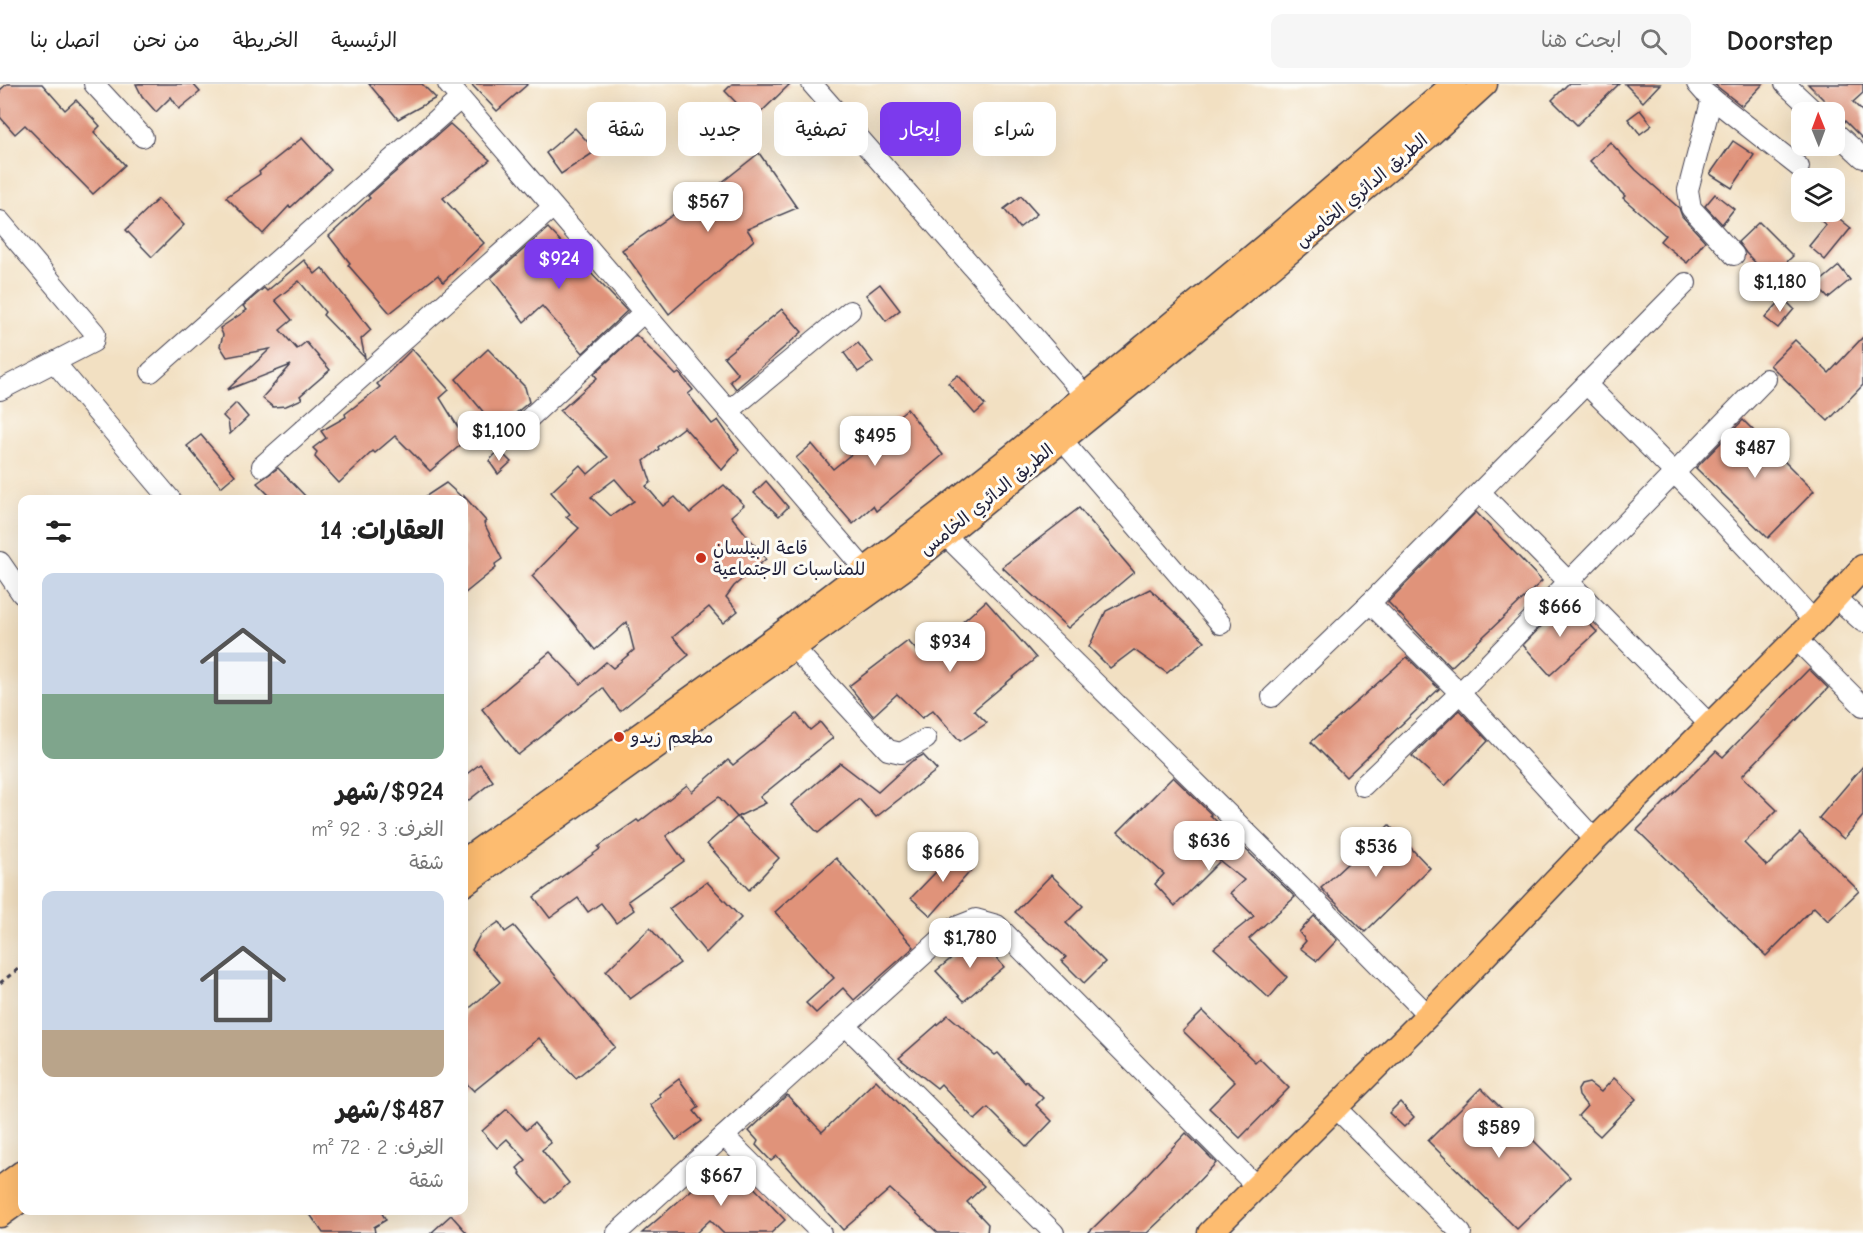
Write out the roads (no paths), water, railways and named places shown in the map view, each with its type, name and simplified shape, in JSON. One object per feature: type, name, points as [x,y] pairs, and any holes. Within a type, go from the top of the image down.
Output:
[{"type":"main road","name":"الطريق الدائري الخامس","points":[[468,881],[903,569],[1062,440],[1138,365],[1269,243],[1454,84]]},
{"type":"main road","name":"الطريق الدائري الخامس","points":[[468,858],[866,571],[1085,395],[1138,365],[1427,137],[1485,84]]},
{"type":"main road","points":[[1210,1233],[1428,1015],[1595,840],[1814,621],[1863,567]]},
{"type":"main road","points":[[0,1189],[18,1176]]},
{"type":"main road","points":[[0,1215],[18,1202]]},
{"type":"street","points":[[93,84],[143,137]]},
{"type":"street","points":[[812,84],[1085,395]]},
{"type":"street","points":[[1696,84],[1799,167]]},
{"type":"street","points":[[1785,84],[1804,102]]},
{"type":"street","points":[[151,372],[454,91],[866,571]]},
{"type":"street","points":[[1712,98],[1688,190],[1691,208],[1734,255]]},
{"type":"street","points":[[1845,141],[1863,158]]},
{"type":"street","points":[[262,466],[553,207]]},
{"type":"street","points":[[0,221],[95,333],[93,342],[0,390]]},
{"type":"street","points":[[1272,697],[1370,603],[1686,283]]},
{"type":"street","points":[[729,411],[850,311]]},
{"type":"street","points":[[510,436],[644,312]]},
{"type":"street","points":[[55,363],[167,495]]},
{"type":"street","points":[[1363,786],[1460,693],[1766,379]]},
{"type":"street","points":[[1586,384],[1675,471],[1747,546],[1814,621]]},
{"type":"street","points":[[1062,440],[1221,624]]},
{"type":"street","points":[[1480,492],[1710,724]]},
{"type":"street","points":[[945,535],[1428,1015]]},
{"type":"street","points":[[0,562],[18,588]]},
{"type":"street","points":[[1835,597],[1863,622]]},
{"type":"street","points":[[1370,603],[1460,693],[1595,840]]},
{"type":"street","points":[[1796,639],[1863,706]]},
{"type":"street","points":[[794,648],[888,750],[901,753],[926,739]]},
{"type":"street","points":[[617,1233],[953,928],[975,920],[997,925],[1256,1186]]},
{"type":"street","points":[[846,1026],[1054,1233]]},
{"type":"street","points":[[1336,1108],[1461,1233]]},
{"type":"street","points":[[724,1136],[821,1233]]},
{"type":"place","name":"قاعة البيلسان للمناسبات الاجتماعية","points":[[701,558]]},
{"type":"place","name":"مطعم زيدو","points":[[619,737]]}]
